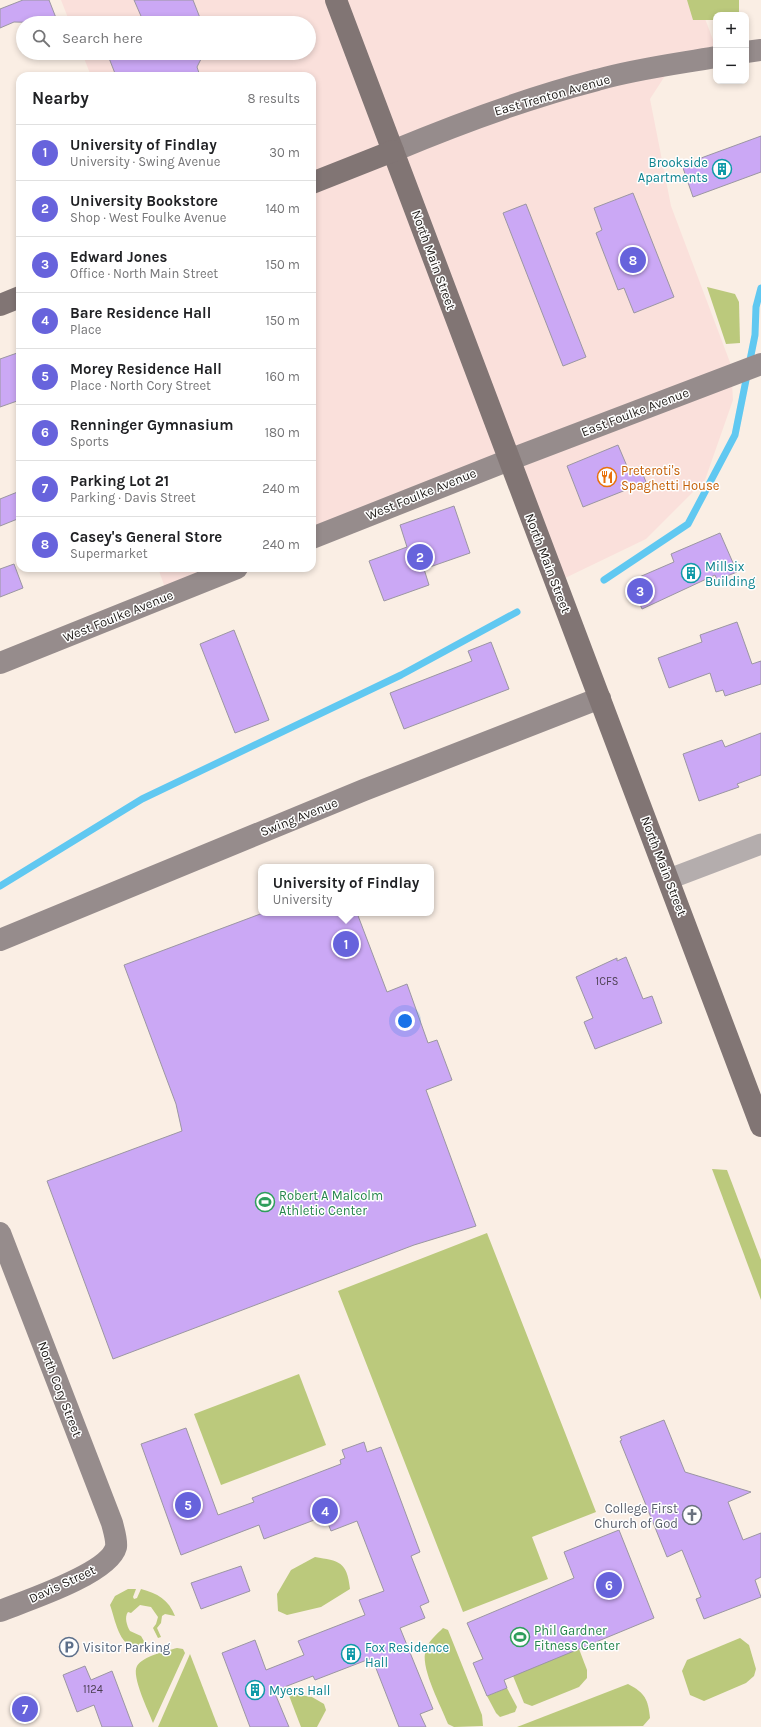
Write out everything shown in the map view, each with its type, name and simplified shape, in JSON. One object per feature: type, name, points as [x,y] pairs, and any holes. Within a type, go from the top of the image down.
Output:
[{"type":"main road","name":"North Main Street","points":[[336,0],[761,1126]]},
{"type":"main road","points":[[316,180],[393,151]]},
{"type":"main road","points":[[0,305],[16,299]]},
{"type":"street","points":[[749,52],[761,50]]},
{"type":"street","name":"East Trenton Avenue","points":[[393,151],[465,121],[537,97],[598,79],[713,58]]},
{"type":"street","name":"East Foulke Avenue","points":[[509,460],[761,364]]},
{"type":"street","name":"West Foulke Avenue","points":[[316,536],[509,460]]},
{"type":"street","name":"West Foulke Avenue","points":[[0,663],[227,572]]},
{"type":"street","name":"Swing Avenue","points":[[0,940],[364,790],[600,698]]},
{"type":"street","points":[[669,879],[761,844]]},
{"type":"street","name":"North Cory Street","points":[[0,1233],[112,1523],[116,1547]]},
{"type":"street","name":"Davis Street","points":[[0,1611],[74,1581],[102,1565],[111,1557],[116,1547]]},
{"type":"shaded area","points":[[61,0],[698,0],[713,40],[713,49],[672,65],[650,99],[671,206],[731,365],[733,400],[705,480],[646,539],[563,579],[509,450],[316,529],[316,72],[89,72],[85,60],[316,60],[316,16],[67,16]]},
{"type":"shaded area","points":[[159,572],[219,572],[168,596]]},
{"type":"green space","points":[[687,0],[739,0],[739,12],[713,12],[713,20],[693,20]]},
{"type":"green space","points":[[707,287],[735,294],[739,302],[740,343],[726,344]]},
{"type":"green space","points":[[712,1169],[727,1170],[761,1260],[761,1300]]},
{"type":"green space","points":[[487,1233],[596,1512],[532,1537],[548,1579],[463,1612],[338,1291]]},
{"type":"green space","points":[[299,1374],[326,1445],[221,1485],[194,1414]]},
{"type":"green space","points":[[315,1557],[340,1564],[347,1573],[350,1589],[321,1607],[287,1615],[278,1611],[277,1594],[291,1570]]},
{"type":"green space","points":[[128,1589],[136,1589],[133,1597],[134,1599],[137,1598],[141,1589],[157,1595],[166,1601],[175,1616],[165,1614],[162,1616],[161,1623],[157,1628],[161,1637],[158,1638],[153,1628],[158,1617],[151,1607],[140,1605],[131,1613],[128,1612],[126,1622],[130,1631],[141,1636],[145,1643],[137,1646],[130,1645],[125,1642],[117,1628],[110,1605],[115,1596]]},
{"type":"green space","points":[[568,1620],[587,1670],[587,1678],[579,1687],[532,1706],[524,1703],[513,1676]]},
{"type":"green space","points":[[443,1628],[448,1630],[482,1715],[483,1726],[454,1727],[448,1724],[429,1679],[425,1660],[426,1649],[430,1642]]},
{"type":"green space","points":[[740,1638],[749,1645],[756,1669],[754,1676],[746,1683],[704,1701],[690,1695],[682,1671],[687,1660]]},
{"type":"green space","points":[[177,1648],[183,1649],[185,1653],[153,1723],[138,1686],[136,1678],[137,1666],[144,1659],[161,1652]]},
{"type":"green space","points":[[190,1654],[218,1727],[158,1727]]},
{"type":"green space","points":[[628,1684],[638,1690],[647,1701],[650,1718],[643,1726],[517,1727]]},
{"type":"green space","points":[[507,1688],[517,1707],[515,1712],[500,1717],[496,1713],[487,1696]]},
{"type":"green space","points":[[288,1693],[312,1697],[324,1704],[326,1710],[317,1727],[301,1727]]},
{"type":"building","points":[[23,0],[49,0],[55,16],[16,16],[16,22],[0,28],[0,9]]},
{"type":"building","points":[[134,0],[193,0],[199,16],[141,16]]},
{"type":"building","points":[[110,60],[200,60],[197,67],[199,72],[114,72]]},
{"type":"building","name":"Brookside Apartments","points":[[761,136],[761,172],[693,197],[682,165]]},
{"type":"building","points":[[633,193],[674,297],[634,313],[624,288],[618,290],[596,233],[602,230],[594,208]]},
{"type":"building","points":[[526,204],[586,357],[563,366],[503,213]]},
{"type":"building","points":[[16,353],[16,401],[0,407],[0,359]]},
{"type":"building","name":"Preteroti's Spaghetti House","points":[[618,445],[629,471],[640,467],[646,482],[583,507],[567,466]]},
{"type":"building","points":[[16,493],[16,520],[0,526],[0,499]]},
{"type":"building","points":[[454,506],[470,553],[424,569],[429,585],[384,601],[369,561],[407,547],[400,525]]},
{"type":"building","name":"Millsix Building","points":[[720,533],[737,572],[717,580],[715,575],[642,609],[630,581],[674,562],[671,554]]},
{"type":"building","points":[[14,564],[23,588],[0,597],[0,569]]},
{"type":"building","points":[[737,622],[752,664],[761,661],[761,684],[725,696],[723,690],[716,692],[710,673],[669,688],[658,658],[702,642],[700,635]]},
{"type":"building","points":[[234,630],[269,720],[235,733],[200,644]]},
{"type":"building","points":[[491,642],[509,689],[404,729],[390,693],[472,661],[468,651]]},
{"type":"building","points":[[761,733],[761,775],[737,784],[739,787],[699,801],[683,754],[722,740],[725,747]]},
{"type":"building","points":[[258,915],[358,916],[387,992],[407,984],[428,1043],[437,1040],[452,1080],[426,1090],[476,1226],[414,1245],[113,1359],[47,1181],[182,1131],[176,1104],[124,965]]},
{"type":"building","points":[[626,957],[643,999],[652,996],[662,1023],[595,1049],[584,1022],[593,1018],[576,977],[617,958],[617,961]]},
{"type":"building","name":"College First Church of God","points":[[664,1420],[685,1472],[751,1492],[728,1502],[743,1540],[761,1533],[761,1577],[755,1580],[761,1597],[704,1619],[696,1599],[701,1597],[682,1550],[667,1557],[620,1441],[622,1440],[620,1437]]},
{"type":"building","points":[[186,1428],[218,1515],[254,1502],[252,1498],[341,1464],[340,1460],[345,1458],[342,1450],[364,1442],[367,1452],[381,1447],[420,1552],[411,1556],[429,1602],[420,1606],[425,1618],[400,1628],[433,1709],[420,1714],[426,1727],[399,1727],[372,1658],[315,1680],[313,1676],[274,1691],[289,1727],[250,1727],[222,1653],[255,1640],[266,1670],[304,1655],[298,1641],[365,1615],[359,1600],[384,1591],[357,1521],[331,1531],[325,1516],[264,1539],[259,1525],[181,1555],[141,1444]]},
{"type":"building","points":[[619,1530],[654,1618],[504,1680],[507,1688],[487,1696],[473,1663],[483,1659],[467,1623],[574,1578],[564,1552]]},
{"type":"building","points":[[241,1566],[250,1591],[201,1609],[191,1583]]},
{"type":"building","points":[[85,1666],[91,1680],[112,1671],[133,1727],[102,1727],[94,1705],[77,1712],[63,1675]]},
{"type":"waterway","points":[[604,580],[688,524],[735,435],[755,335],[756,307],[761,288]]},
{"type":"waterway","points":[[0,886],[142,799],[401,675],[517,612]]},
{"type":"place","name":"Brookside Apartments","points":[[722,169]]},
{"type":"place","name":"Casey's General Store","points":[[633,260]]},
{"type":"place","name":"Preteroti's Spaghetti House","points":[[607,477]]},
{"type":"place","name":"University Bookstore","points":[[420,557]]},
{"type":"place","name":"Millsix Building","points":[[691,573]]},
{"type":"place","name":"Edward Jones","points":[[640,591]]},
{"type":"place","name":"University of Findlay","points":[[346,944]]},
{"type":"place","name":"Robert A Malcolm Athletic Center","points":[[265,1202]]},
{"type":"place","name":"Morey Residence Hall","points":[[188,1505]]},
{"type":"place","name":"Bare Residence Hall","points":[[325,1511]]},
{"type":"place","name":"College First Church of God","points":[[692,1515]]},
{"type":"place","name":"Renninger Gymnasium","points":[[609,1585]]},
{"type":"place","name":"Phil Gardner Fitness Center","points":[[520,1637]]},
{"type":"place","name":"Visitor Parking","points":[[69,1647]]},
{"type":"place","name":"Fox Residence Hall","points":[[351,1654]]},
{"type":"place","name":"Myers Hall","points":[[255,1690]]},
{"type":"place","name":"Parking Lot 21","points":[[25,1709]]}]
